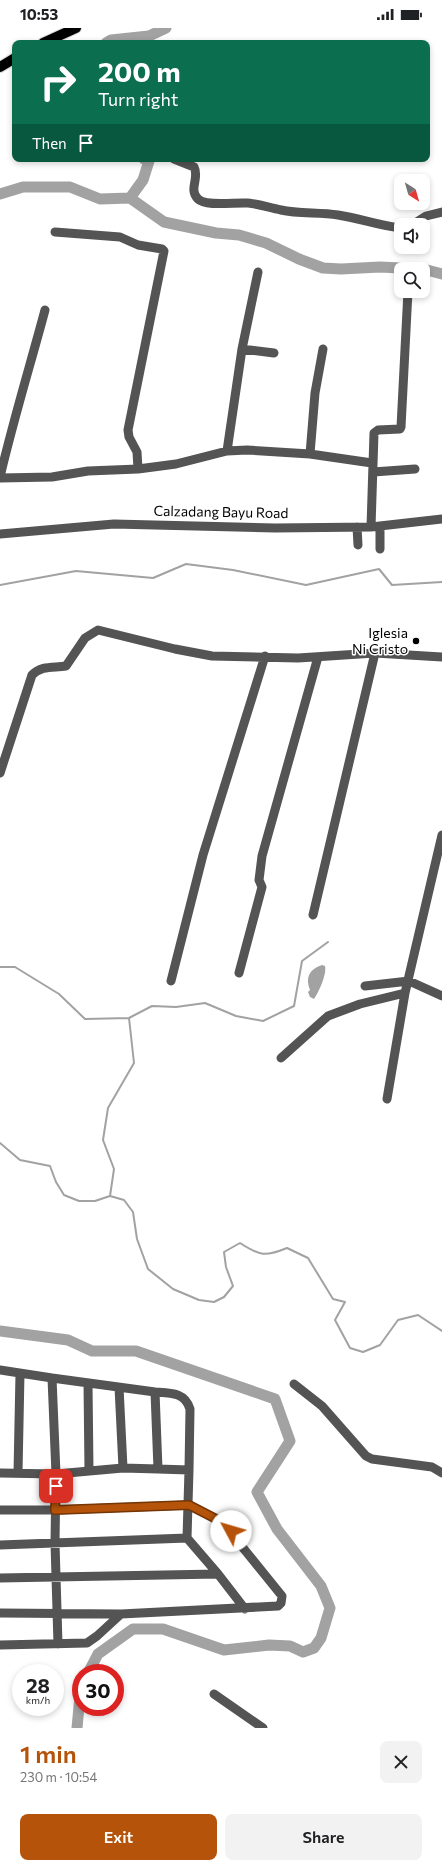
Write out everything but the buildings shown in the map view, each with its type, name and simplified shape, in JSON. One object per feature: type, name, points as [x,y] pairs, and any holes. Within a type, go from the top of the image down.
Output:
[{"type":"main road","points":[[50,40],[76,28]]},
{"type":"main road","points":[[0,67],[12,60]]},
{"type":"street","points":[[182,162],[194,167],[196,171],[194,194],[201,201],[207,204],[231,202],[250,203],[282,211],[338,215],[394,227]]},
{"type":"street","points":[[424,218],[433,213],[442,212]]},
{"type":"street","points":[[55,232],[120,237],[138,245],[162,249],[164,251],[128,430],[129,437],[137,452],[138,470]]},
{"type":"street","points":[[227,451],[242,349],[258,272]]},
{"type":"street","points":[[380,549],[376,527],[372,467],[375,432],[401,428],[408,298]]},
{"type":"street","points":[[45,310],[22,396],[11,429],[0,478],[52,477],[88,471],[138,470],[176,464],[227,451],[256,450],[310,454],[372,467],[415,469]]},
{"type":"street","points":[[242,349],[274,353]]},
{"type":"street","points":[[310,454],[315,393],[323,349]]},
{"type":"street","name":"Calzadang Bayu Road","points":[[0,534],[114,524],[275,528],[376,527],[442,519]]},
{"type":"street","points":[[357,527],[358,545]]},
{"type":"street","points":[[0,773],[32,675],[37,670],[45,667],[66,666],[85,638],[98,630],[175,649],[212,656],[318,657],[375,653],[442,657]]},
{"type":"street","points":[[313,915],[375,653]]},
{"type":"street","points":[[171,981],[203,854],[266,656]]},
{"type":"street","points":[[239,973],[262,887],[259,880],[262,856],[318,657]]},
{"type":"street","points":[[387,1099],[406,993],[442,835]]},
{"type":"street","points":[[365,986],[409,981],[442,996]]},
{"type":"street","points":[[281,1058],[328,1016],[360,1004],[406,993]]},
{"type":"street","points":[[0,1370],[177,1394],[185,1398],[190,1409],[189,1505],[187,1538],[218,1574],[245,1609]]},
{"type":"street","points":[[18,1473],[20,1373]]},
{"type":"street","points":[[52,1378],[56,1474],[55,1543],[58,1644]]},
{"type":"street","points":[[88,1383],[89,1471]]},
{"type":"street","points":[[294,1384],[322,1406],[366,1456],[372,1459],[432,1467],[442,1473]]},
{"type":"street","points":[[119,1387],[123,1468]]},
{"type":"street","points":[[155,1392],[158,1469]]},
{"type":"street","points":[[0,1473],[56,1474],[123,1468],[189,1470]]},
{"type":"street","points":[[0,1510],[55,1510],[189,1505],[222,1522],[282,1596],[281,1603],[278,1606],[245,1609],[121,1614],[0,1614]]},
{"type":"street","points":[[0,1545],[187,1538]]},
{"type":"street","points":[[0,1578],[218,1574]]},
{"type":"street","points":[[0,1645],[87,1643],[121,1614]]},
{"type":"street","points":[[214,1694],[263,1728]]},
{"type":"shaded area","points":[[322,965],[325,966],[325,974],[314,999],[310,997],[308,992],[310,990],[308,978],[309,974],[314,969]]},
{"type":"waterway","points":[[111,40],[149,36],[166,28]]},
{"type":"waterway","points":[[0,194],[23,187],[70,187],[100,199],[130,198],[143,180],[149,162]]},
{"type":"waterway","points":[[130,198],[164,222],[216,233],[239,235],[266,243],[299,259],[323,268],[394,268]]},
{"type":"waterway","points":[[430,271],[442,274]]},
{"type":"waterway","points":[[0,585],[76,571],[153,578],[186,564],[233,570],[306,585],[379,569],[392,585],[442,582]]},
{"type":"waterway","points":[[129,1018],[152,1006],[176,1007],[205,1003],[236,1016],[263,1021],[294,1006],[302,961],[328,942]]},
{"type":"waterway","points":[[0,967],[15,967],[59,994],[85,1019],[129,1018],[134,1063],[108,1108],[103,1140],[114,1169],[110,1196]]},
{"type":"waterway","points":[[0,1143],[20,1160],[50,1166],[56,1182],[64,1195],[79,1201],[95,1201],[110,1196],[124,1200],[133,1212],[137,1239],[148,1269],[173,1289],[199,1300],[214,1302],[224,1297],[233,1286],[226,1267],[224,1252],[240,1243],[253,1251],[263,1254],[273,1253],[287,1248],[308,1258],[333,1299],[345,1302],[335,1320],[350,1348],[363,1352],[380,1345],[398,1320],[418,1315],[442,1331]]},
{"type":"waterway","points":[[0,1331],[68,1340],[92,1351],[136,1351],[275,1399],[290,1441],[257,1492],[277,1529],[321,1586],[330,1608],[321,1638],[314,1648],[303,1652],[290,1646],[269,1645],[224,1650],[163,1629],[133,1629],[98,1654],[93,1664]]},
{"type":"waterway","points":[[77,1728],[78,1716]]},
{"type":"place","name":"Iglesia Ni Cristo","points":[[416,641]]},
{"type":"route","points":[[56,1486],[55,1510],[189,1505],[222,1522],[231,1531]]}]
